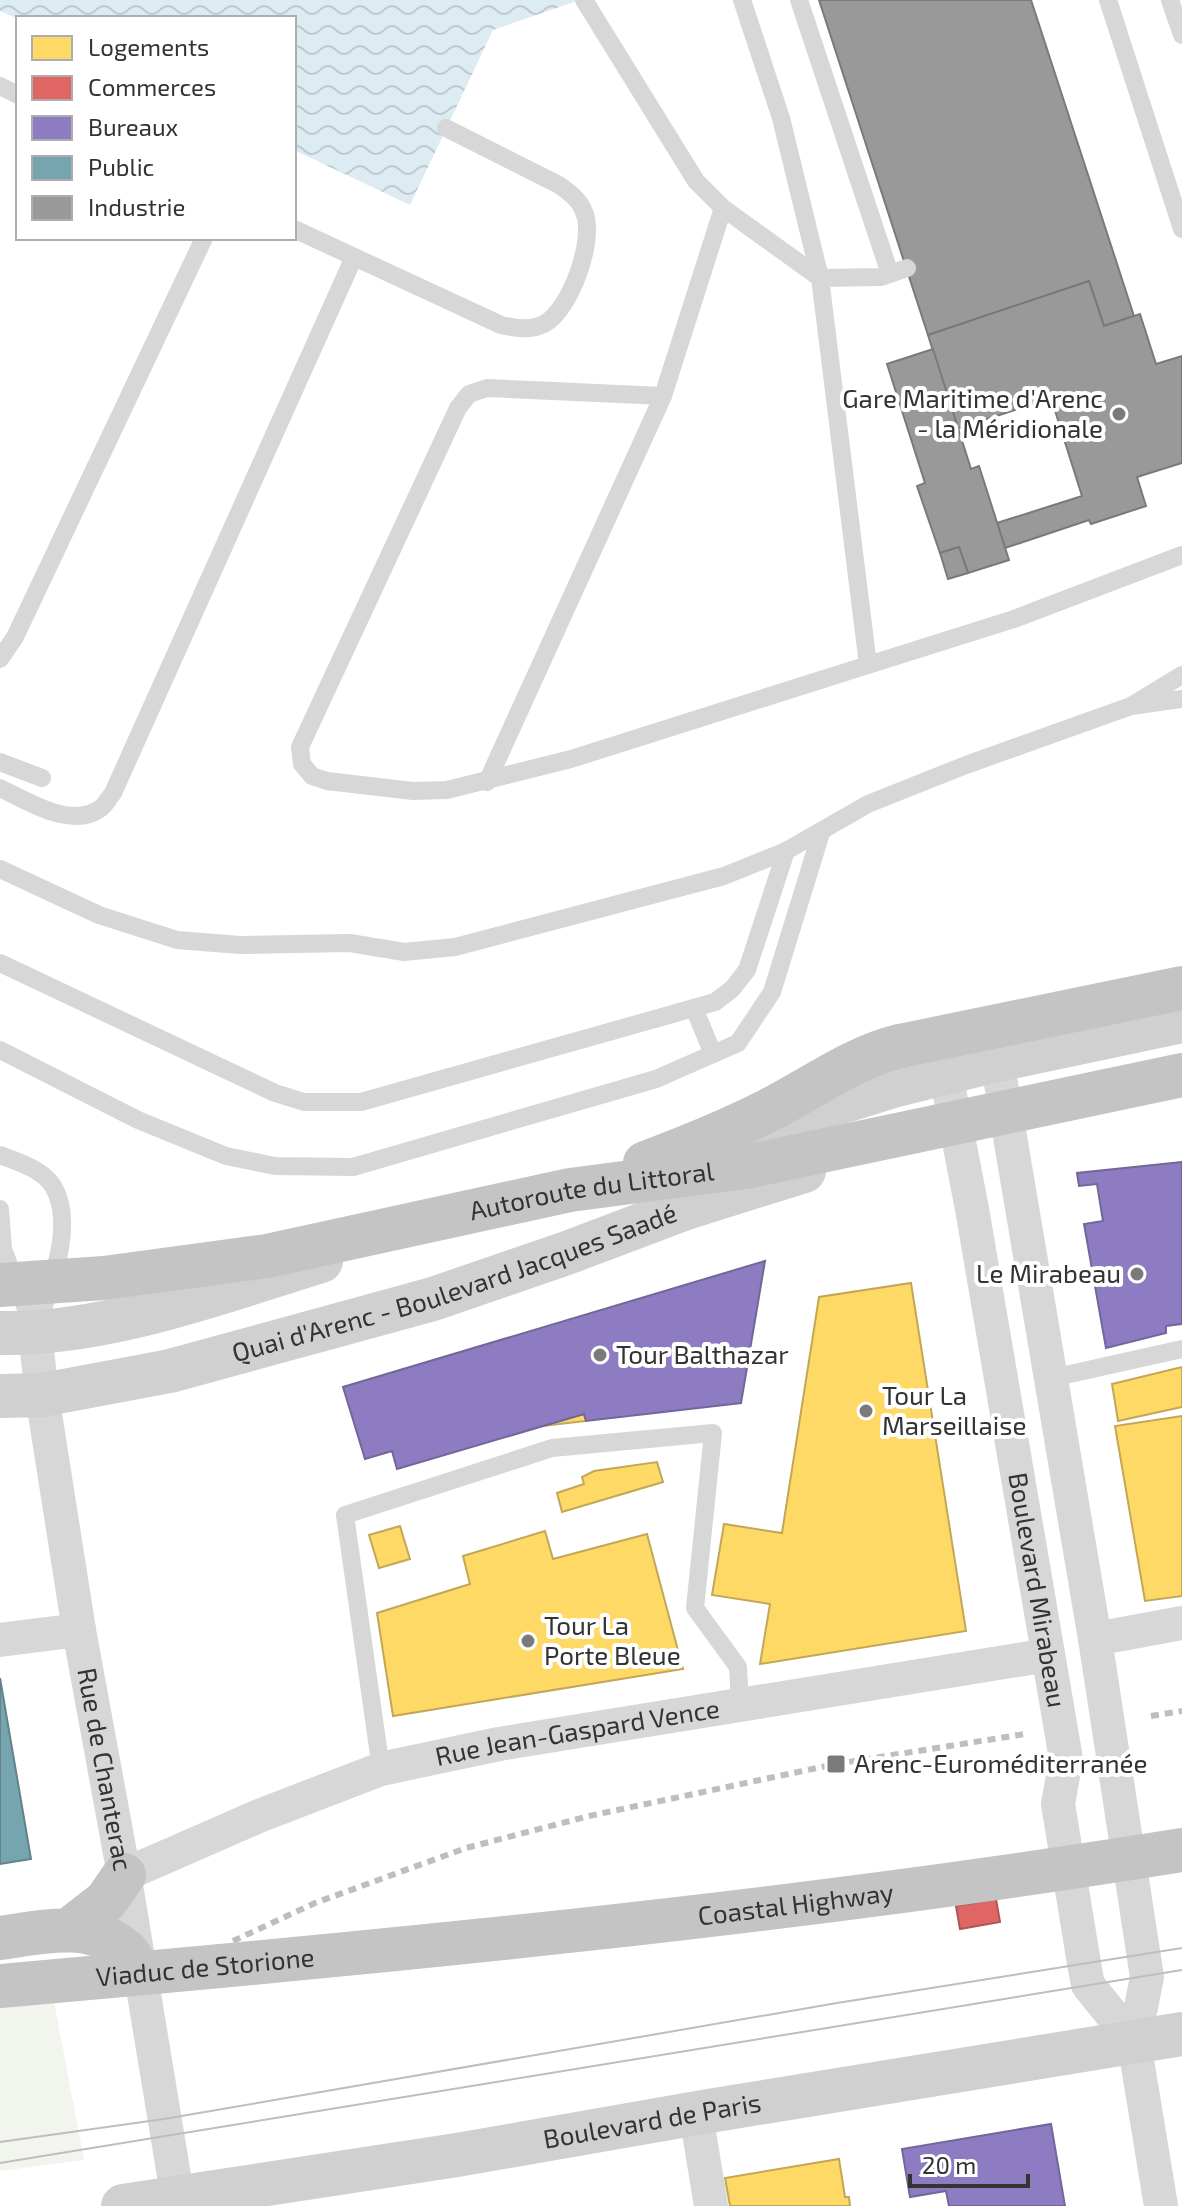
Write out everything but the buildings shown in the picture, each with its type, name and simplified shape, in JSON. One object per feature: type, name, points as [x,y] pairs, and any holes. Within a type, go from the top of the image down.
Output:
[{"type":"highway","points":[[570,1190],[696,1144],[770,1109],[874,1053],[1182,988]]},
{"type":"highway","name":"Autoroute du Littoral","points":[[0,1285],[104,1278],[267,1256],[570,1190],[745,1167],[1182,1075]]},
{"type":"highway","name":"Coastal Highway","points":[[408,1946],[662,1921],[1036,1874],[1182,1850]]},
{"type":"highway","points":[[70,1929],[106,1901],[124,1875]]},
{"type":"highway","points":[[0,1938],[70,1929],[99,1936],[127,1952],[140,1973]]},
{"type":"highway","name":"Viaduc de Storione","points":[[0,1986],[408,1946]]},
{"type":"street","points":[[18,1333],[183,1304],[893,1086],[997,1060],[1182,1021]]},
{"type":"street","name":"Boulevard Mirabeau","points":[[997,1060],[1095,1639],[1147,1977],[1134,2042],[1161,2206]]},
{"type":"street","name":"Boulevard Mirabeau","points":[[946,1074],[1066,1759],[1058,1804],[1088,1985],[1134,2042]]},
{"type":"street","name":"Quai d'Arenc - Boulevard Jacques Saadé","points":[[21,1395],[170,1371],[433,1299],[686,1208],[819,1167],[1182,1086]]},
{"type":"street","name":"Rue de Chanterac","points":[[18,1333],[21,1395],[79,1630],[124,1875],[178,2201]]},
{"type":"street","points":[[1095,1639],[1182,1623]]},
{"type":"street","points":[[0,1640],[79,1630]]},
{"type":"street","name":"Rue Jean-Gaspard Vence","points":[[124,1875],[259,1816],[381,1769],[499,1744],[1048,1655]]},
{"type":"street","name":"Boulevard de Paris","points":[[123,2206],[178,2201],[1182,2034]]},
{"type":"street","points":[[696,2114],[711,2206]]},
{"type":"lane","points":[[584,0],[696,181],[723,208],[820,278],[861,279],[898,271],[799,0]]},
{"type":"lane","points":[[742,0],[781,118],[820,278],[868,665]]},
{"type":"lane","points":[[1108,0],[1182,229]]},
{"type":"lane","points":[[1170,0],[1182,35]]},
{"type":"lane","points":[[296,230],[501,325],[519,329],[539,327],[552,319],[577,275],[586,247],[588,225],[580,204],[559,185],[446,128]]},
{"type":"lane","points":[[487,782],[663,396],[723,208]]},
{"type":"lane","points":[[0,659],[15,637],[203,240]]},
{"type":"lane","points":[[0,788],[54,812],[78,815],[87,815],[102,808],[113,793],[354,257]]},
{"type":"lane","points":[[663,396],[487,388],[469,394],[458,408],[300,747],[302,764],[312,776],[327,781],[413,791],[447,790],[487,782],[571,759],[1014,619],[1182,555]]},
{"type":"lane","points":[[0,869],[99,915],[177,940],[240,945],[350,943],[404,952],[455,947],[724,876],[786,851],[868,804],[1131,706],[1182,675]]},
{"type":"lane","points":[[1131,706],[1182,699]]},
{"type":"lane","points":[[0,762],[42,778]]},
{"type":"lane","points":[[0,1050],[138,1120],[226,1156],[275,1166],[353,1167],[656,1079],[738,1043],[772,992],[821,833]]},
{"type":"lane","points":[[0,963],[249,1081],[304,1102],[361,1102],[715,1002],[732,989],[747,970],[786,851]]},
{"type":"lane","points":[[694,1008],[713,1054]]},
{"type":"lane","points":[[0,1155],[36,1171],[52,1186],[60,1210],[62,1244],[18,1333]]},
{"type":"lane","points":[[0,1209],[3,1249],[18,1333]]},
{"type":"lane","points":[[1052,1378],[1182,1349]]},
{"type":"lane","points":[[381,1769],[345,1515],[552,1448],[713,1433],[695,1608],[738,1667],[740,1705]]},
{"type":"shaded area","points":[[47,1965],[84,2160],[0,2171],[0,1979]]},
{"type":"water","points":[[0,0],[580,0],[493,30],[410,205],[296,151],[296,16],[16,18],[0,11]]},
{"type":"tram line","points":[[0,2142],[164,2119],[837,2003],[1182,1948]]},
{"type":"tram line","points":[[0,2163],[1182,1970]]},
{"type":"railway","points":[[1151,1716],[1182,1711]]},
{"type":"railway","points":[[233,1941],[315,1903],[466,1848],[589,1816],[836,1764],[1025,1734]]},
{"type":"place","name":"Gare Maritime d'Arenc - la Méridionale","points":[[1119,414]]},
{"type":"place","name":"Le Mirabeau","points":[[1137,1274]]},
{"type":"place","name":"Tour Balthazar","points":[[600,1355]]},
{"type":"place","name":"Tour La Marseillaise","points":[[866,1411]]},
{"type":"place","name":"Tour La Porte Bleue","points":[[528,1641]]},
{"type":"place","name":"Arenc-Euroméditerranée","points":[[836,1764]]}]
